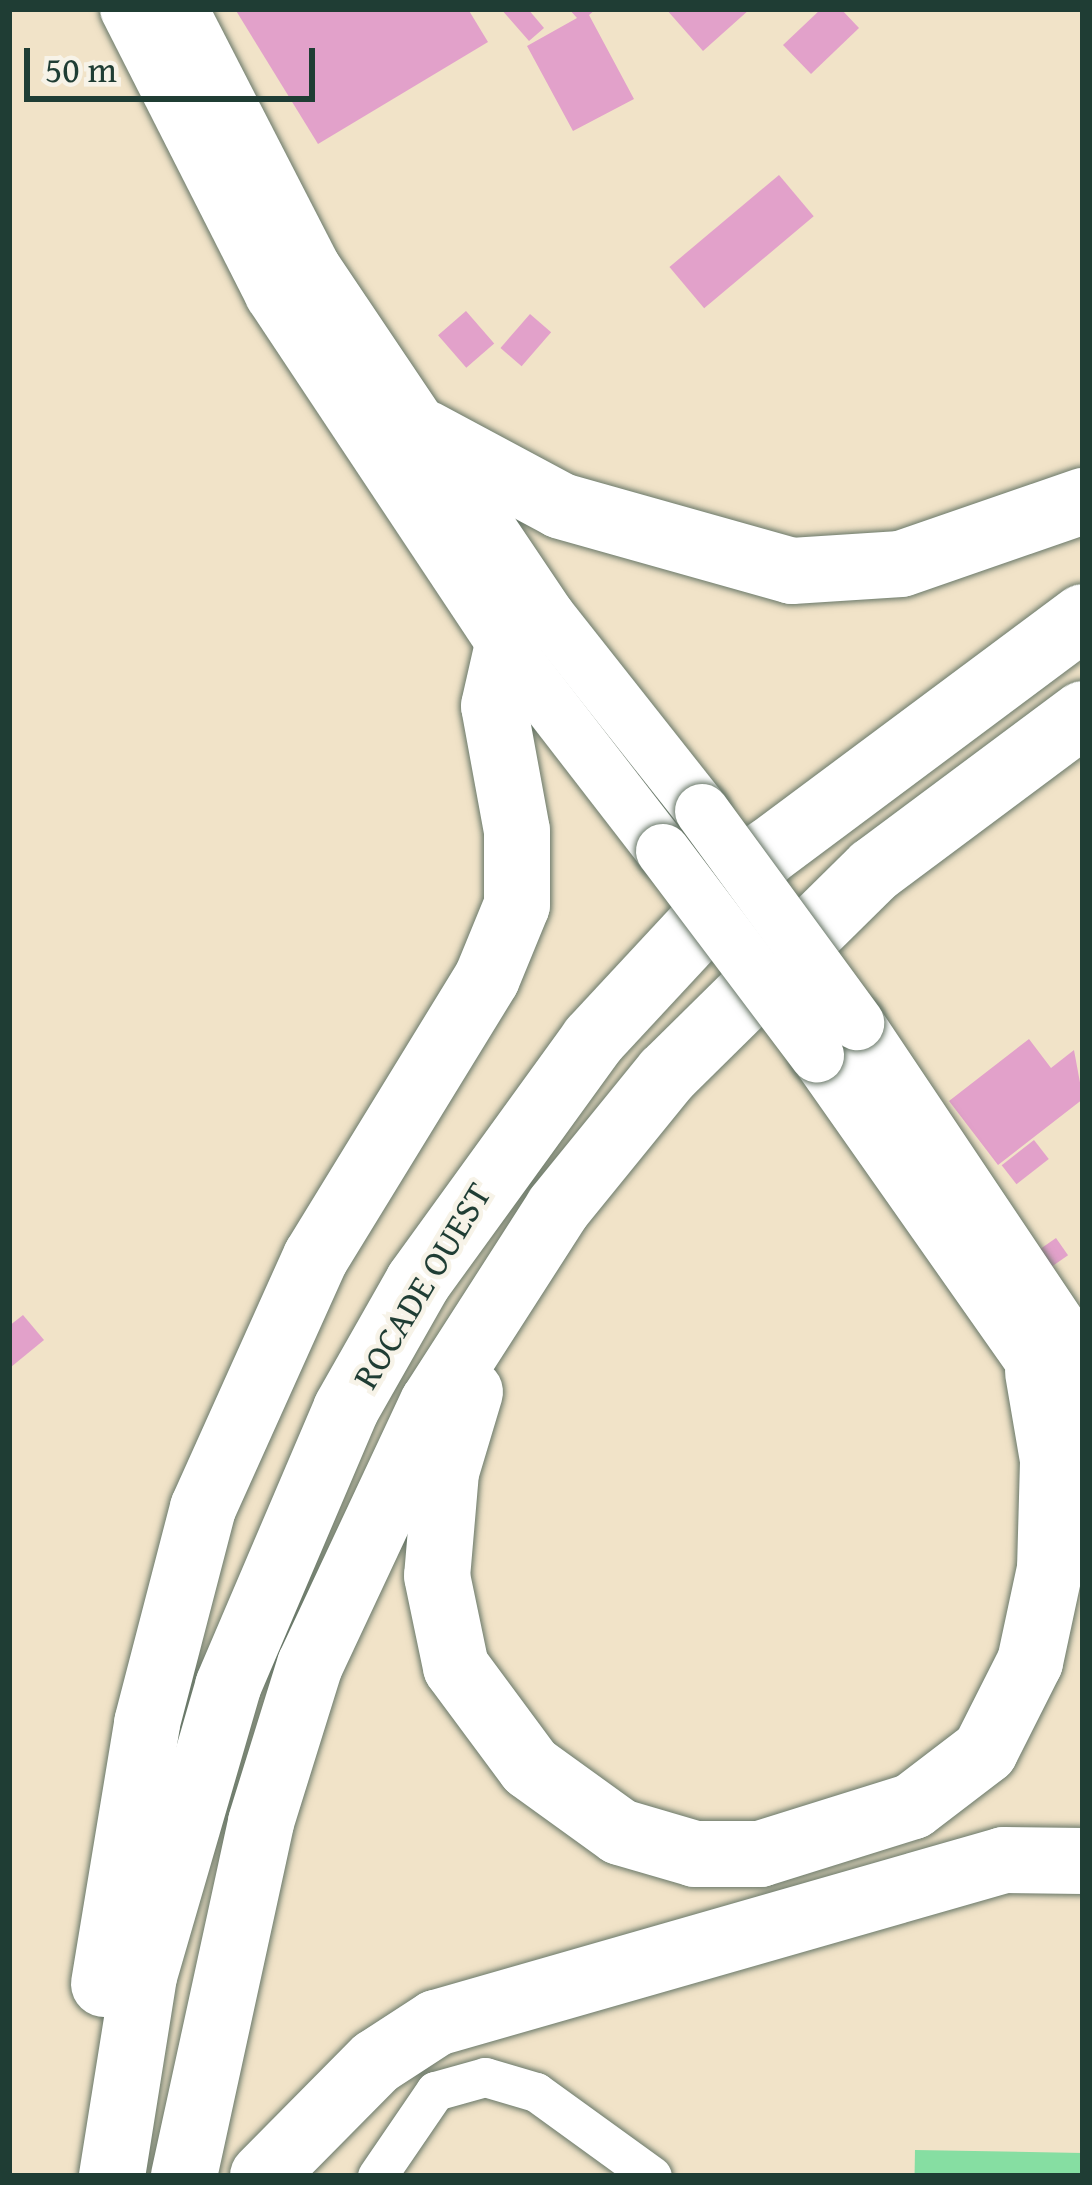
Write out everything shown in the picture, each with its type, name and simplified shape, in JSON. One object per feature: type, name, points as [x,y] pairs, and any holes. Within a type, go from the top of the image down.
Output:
[{"type":"highway","points":[[425,433],[561,506],[792,571],[901,564],[1083,501]]},
{"type":"highway","name":"ROCADE OUEST","points":[[112,2176],[144,1976],[228,1686],[346,1409],[418,1282],[593,1040],[768,852],[1083,617]]},
{"type":"highway","points":[[98,2176],[114,1912],[147,1723],[203,1508],[316,1257],[487,977],[517,905],[518,831],[494,706],[528,633]]},
{"type":"highway","name":"ROCADE OUEST","points":[[184,2176],[255,1844],[310,1665],[433,1403],[499,1298],[667,1074],[813,925],[1083,714]]},
{"type":"highway","points":[[499,1298],[446,1472],[437,1576],[456,1667],[530,1767],[620,1832],[695,1854],[834,1838],[913,1805],[985,1751],[1030,1662],[1050,1569],[1060,1366]]},
{"type":"highway","points":[[263,2176],[326,2105],[436,2024],[1004,1860],[1083,1862]]},
{"type":"main road","points":[[128,9],[272,295],[528,633],[702,811],[837,1039],[1060,1366],[1083,1433]]},
{"type":"main road","points":[[181,9],[313,266],[425,433],[528,633],[663,851],[837,1039]]},
{"type":"street","points":[[377,2176],[435,2091],[485,2077],[536,2092],[652,2176]]},
{"type":"green space","points":[[915,2150],[1083,2153],[1083,2176],[915,2176]]},
{"type":"building","points":[[235,9],[468,9],[488,42],[318,144]]},
{"type":"building","points":[[501,9],[528,9],[544,28],[529,41]]},
{"type":"building","points":[[569,9],[596,9],[589,15],[634,99],[573,131],[527,46],[577,18]]},
{"type":"building","points":[[666,9],[750,9],[703,51]]},
{"type":"building","points":[[821,9],[841,9],[859,28],[811,74],[783,45]]},
{"type":"building","points":[[779,175],[814,216],[704,308],[669,267]]},
{"type":"building","points":[[466,311],[494,343],[466,368],[438,335]]},
{"type":"building","points":[[530,314],[551,332],[522,366],[500,348]]},
{"type":"building","points":[[1029,1039],[1051,1068],[1074,1050],[1083,1099],[998,1165],[949,1101]]},
{"type":"building","points":[[1034,1140],[1049,1159],[1016,1184],[1002,1165]]},
{"type":"building","points":[[1056,1238],[1068,1255],[1048,1270],[1036,1252]]},
{"type":"building","points":[[23,1315],[44,1340],[11,1367],[9,1326]]}]
